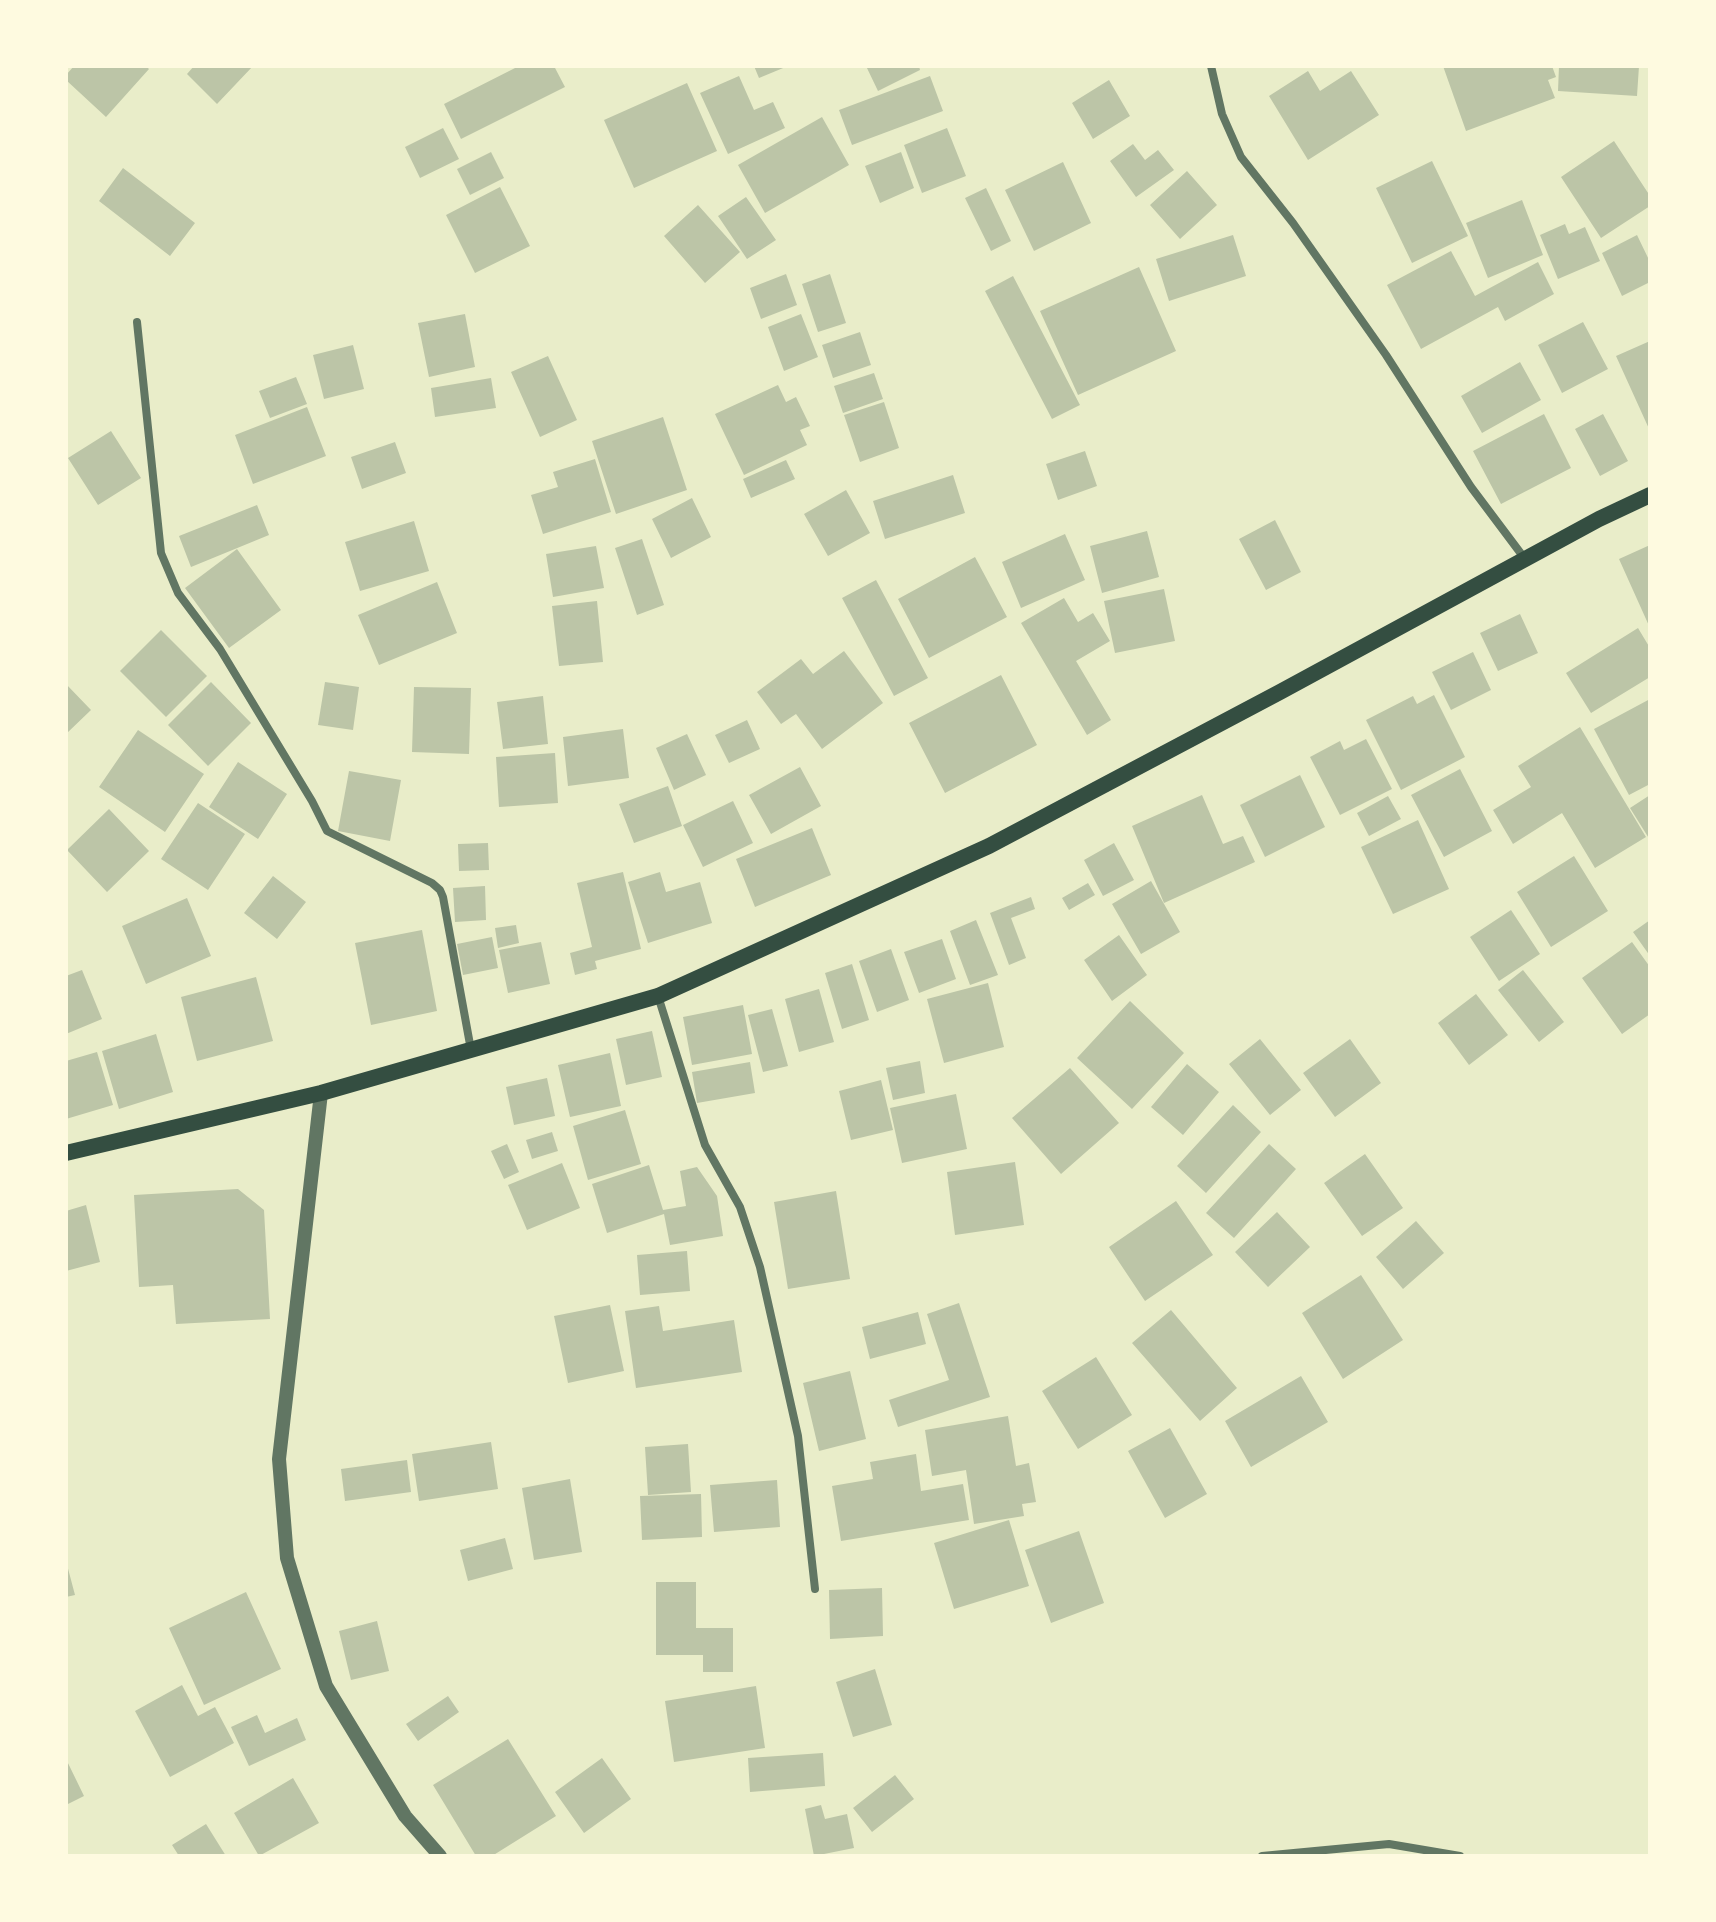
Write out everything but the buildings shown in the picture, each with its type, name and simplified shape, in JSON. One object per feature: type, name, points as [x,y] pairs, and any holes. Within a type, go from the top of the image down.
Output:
[{"type":"main road","points":[[66,1153],[321,1093],[658,996],[989,846],[1599,519],[1650,495]]},
{"type":"street","points":[[1211,66],[1222,114],[1241,157],[1293,223],[1386,355],[1471,487],[1525,559]]},
{"type":"street","points":[[137,322],[161,553],[178,593],[220,649],[327,831],[432,883],[440,890],[472,1051]]},
{"type":"street","points":[[658,996],[705,1145],[740,1207],[760,1267],[798,1436],[815,1589]]},
{"type":"street","points":[[321,1093],[279,1459],[287,1558],[326,1686],[405,1816],[440,1856]]},
{"type":"street","points":[[1262,1856],[1389,1844],[1460,1856]]}]
